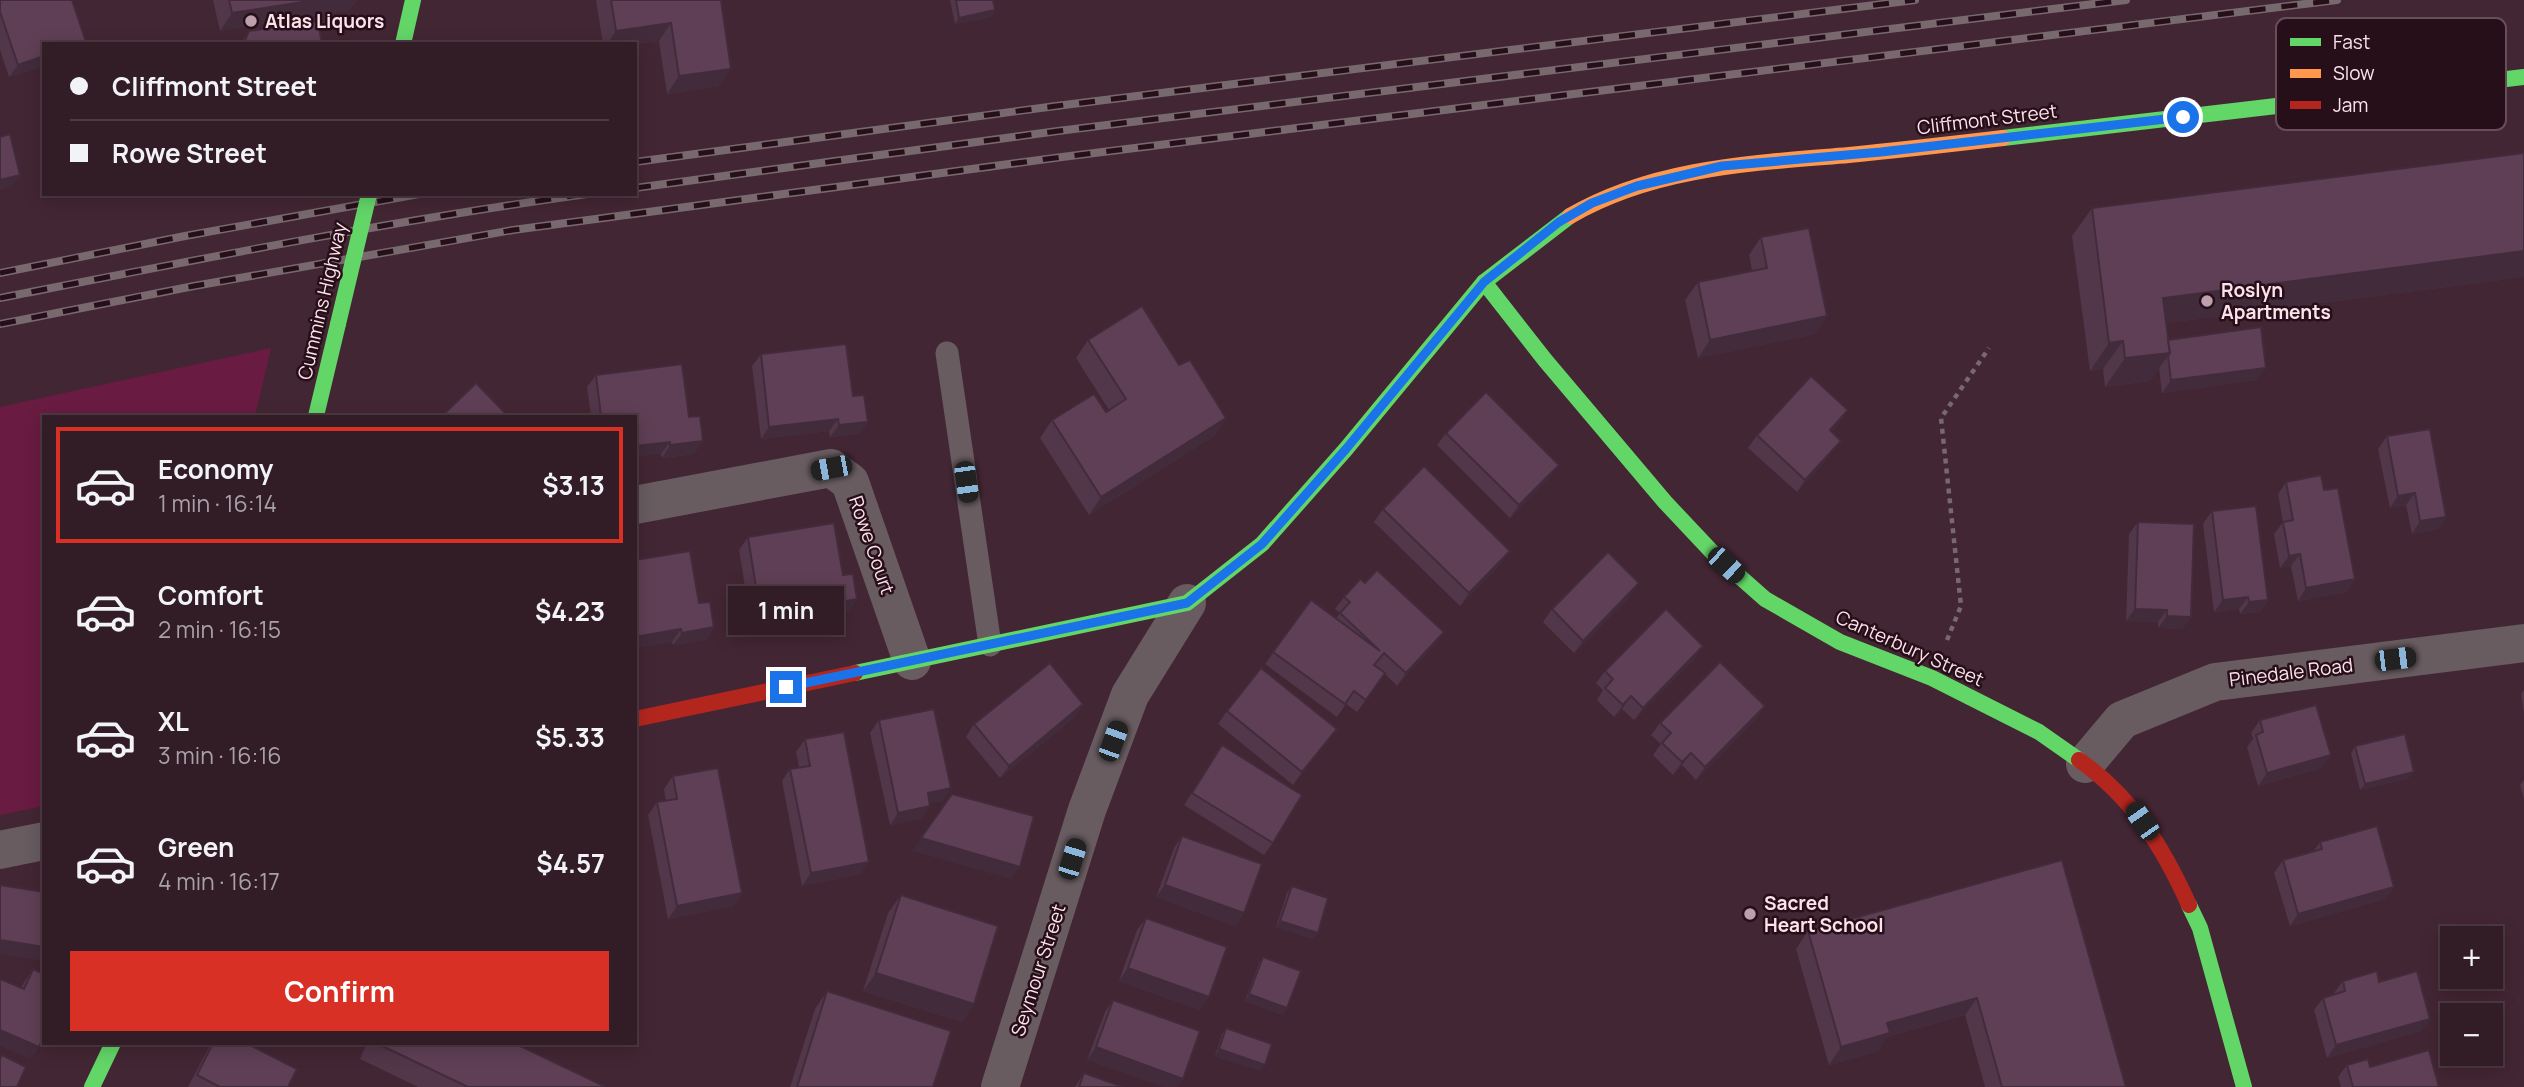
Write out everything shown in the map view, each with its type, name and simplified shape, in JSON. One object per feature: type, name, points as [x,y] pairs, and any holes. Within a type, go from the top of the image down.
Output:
[{"type":"street","points":[[403,42],[413,0]]},
{"type":"street","name":"Cliffmont Street","points":[[2506,79],[2524,77]]},
{"type":"street","name":"Cliffmont Street","points":[[1484,282],[1559,222],[1592,203],[1637,186],[1722,166],[1894,151],[2276,106]]},
{"type":"street","name":"Cummins Highway","points":[[316,415],[369,196]]},
{"type":"street","name":"Seymour Street","points":[[1000,1087],[1087,810],[1130,695],[1187,603],[1262,544],[1346,449],[1484,282]]},
{"type":"street","name":"Canterbury Street","points":[[1484,282],[1545,360],[1665,502],[1713,553],[1765,599],[1840,642],[1932,678],[2039,732],[2085,764],[2129,803],[2168,859],[2200,928],[2244,1087]]},
{"type":"street","name":"Rowe Court","points":[[637,505],[831,468],[850,482],[912,661]]},
{"type":"street","points":[[637,719],[1187,603]]},
{"type":"street","name":"Pinedale Road","points":[[2085,764],[2122,720],[2215,682],[2524,643]]},
{"type":"street","points":[[0,850],[42,841]]},
{"type":"street","points":[[92,1087],[112,1045]]},
{"type":"lane","points":[[947,353],[990,645]]},
{"type":"path","points":[[1961,606],[1941,418],[1989,348]]},
{"type":"shaded area","points":[[271,348],[255,415],[42,415],[42,806],[0,815],[0,407]]},
{"type":"building","points":[[0,0],[72,0],[86,42],[42,42],[42,57],[18,65],[0,12]]},
{"type":"building","points":[[229,0],[316,0],[232,13]]},
{"type":"building","points":[[611,0],[721,0],[731,69],[679,76],[671,23],[616,31]]},
{"type":"building","points":[[956,0],[993,0],[995,10],[959,18]]},
{"type":"building","points":[[318,21],[322,42],[244,42],[249,31]]},
{"type":"building","points":[[10,134],[20,175],[0,180],[0,137]]},
{"type":"building","name":"Roslyn Apartments","points":[[2524,153],[2524,251],[2163,298],[2170,353],[2125,358],[2123,341],[2109,343],[2092,208]]},
{"type":"building","points":[[1809,228],[1827,316],[1710,340],[1698,282],[1767,268],[1761,237]]},
{"type":"building","points":[[1142,306],[1179,365],[1190,360],[1226,418],[1101,497],[1052,420],[1094,394],[1106,412],[1126,399],[1088,340]]},
{"type":"building","points":[[2261,327],[2266,368],[2171,380],[2168,340]]},
{"type":"building","points":[[846,344],[853,396],[864,395],[868,422],[839,425],[838,419],[769,427],[761,354]]},
{"type":"building","points":[[682,364],[689,417],[700,416],[703,441],[637,446],[637,415],[601,415],[596,375]]},
{"type":"building","points":[[1811,376],[1848,410],[1830,430],[1841,441],[1805,480],[1757,435]]},
{"type":"building","points":[[476,383],[507,415],[443,415]]},
{"type":"building","points":[[1486,392],[1559,465],[1519,505],[1446,433]]},
{"type":"building","points":[[2430,429],[2446,517],[2420,521],[2415,493],[2398,496],[2387,436]]},
{"type":"building","points":[[1424,466],[1510,551],[1469,593],[1383,509]]},
{"type":"building","points":[[2321,475],[2324,490],[2338,488],[2355,579],[2306,588],[2300,554],[2289,556],[2283,522],[2293,520],[2286,482]]},
{"type":"building","points":[[2256,506],[2268,600],[2249,602],[2248,597],[2223,600],[2212,511]]},
{"type":"building","points":[[2138,522],[2194,524],[2191,617],[2167,616],[2167,610],[2135,609]]},
{"type":"building","points":[[834,523],[843,575],[853,574],[857,599],[825,605],[824,601],[760,612],[748,537]]},
{"type":"building","points":[[690,551],[699,603],[710,602],[714,627],[682,633],[681,629],[637,637],[637,560]]},
{"type":"building","points":[[1608,552],[1639,583],[1583,641],[1552,609]]},
{"type":"building","points":[[1377,570],[1444,632],[1406,673],[1384,653],[1374,665],[1385,673],[1366,700],[1354,691],[1345,704],[1273,652],[1311,600],[1380,651],[1340,613],[1350,602],[1344,597],[1360,579],[1365,583]]},
{"type":"building","points":[[1666,609],[1703,646],[1643,708],[1631,696],[1623,705],[1605,688],[1613,679],[1605,671]]},
{"type":"building","points":[[1720,662],[1765,706],[1705,767],[1691,753],[1682,762],[1662,743],[1671,733],[1660,723]]},
{"type":"building","points":[[1050,663],[1083,704],[1009,766],[974,724]]},
{"type":"building","points":[[1261,668],[1337,729],[1302,772],[1227,711]]},
{"type":"building","points":[[2316,705],[2331,755],[2267,773],[2256,735],[2263,732],[2260,720]]},
{"type":"building","points":[[934,709],[951,788],[928,793],[930,806],[898,813],[879,720]]},
{"type":"building","points":[[844,732],[869,862],[811,873],[790,769],[810,766],[805,739]]},
{"type":"building","points":[[2405,734],[2414,772],[2365,784],[2355,746]]},
{"type":"building","points":[[1222,745],[1302,795],[1273,843],[1192,793]]},
{"type":"building","points":[[718,768],[742,893],[677,906],[657,802],[677,799],[673,776]]},
{"type":"building","points":[[952,794],[1034,816],[1020,867],[921,838]]},
{"type":"building","points":[[2377,826],[2394,887],[2298,914],[2283,860],[2322,849],[2320,842]]},
{"type":"building","points":[[1182,836],[1262,864],[1244,913],[1165,885]]},
{"type":"building","points":[[2062,860],[2126,1087],[2002,1087],[1977,998],[1887,1023],[1890,1033],[1841,1047],[1808,931]]},
{"type":"building","points":[[0,885],[42,892],[42,947],[0,940]]},
{"type":"building","points":[[1292,886],[1328,898],[1318,933],[1280,921]]},
{"type":"building","points":[[901,895],[998,926],[974,1004],[876,973]]},
{"type":"building","points":[[1146,918],[1227,947],[1209,997],[1128,968]]},
{"type":"building","points":[[1263,957],[1301,971],[1287,1008],[1249,994]]},
{"type":"building","points":[[33,969],[42,973],[42,1040],[39,1047],[0,1030],[0,979],[24,989]]},
{"type":"building","points":[[2377,971],[2379,982],[2417,971],[2430,1019],[2336,1045],[2323,998],[2345,991],[2343,981]]},
{"type":"building","points":[[827,991],[951,1031],[933,1087],[797,1087]]},
{"type":"building","points":[[1113,1000],[1200,1031],[1183,1079],[1096,1047]]},
{"type":"building","points":[[1226,1028],[1272,1044],[1265,1065],[1219,1049]]},
{"type":"building","points":[[212,1045],[250,1045],[297,1069],[288,1087],[220,1087],[197,1075]]},
{"type":"building","points":[[380,1045],[518,1045],[604,1086],[603,1087],[468,1087]]},
{"type":"building","points":[[2429,1050],[2439,1087],[2353,1087],[2347,1065],[2368,1059],[2370,1067]]},
{"type":"building","points":[[2,1055],[26,1067],[17,1087],[0,1087]]},
{"type":"building","points":[[1084,1073],[1123,1087],[1079,1087]]},
{"type":"railway","points":[[637,162],[1056,106],[1915,0]]},
{"type":"railway","points":[[637,188],[1058,131],[2126,0]]},
{"type":"railway","points":[[0,324],[194,286],[513,230],[1062,157],[2337,0]]},
{"type":"railway","points":[[0,273],[408,196]]},
{"type":"railway","points":[[0,298],[366,229],[574,196]]},
{"type":"traffic: fast","points":[[403,42],[413,0]]},
{"type":"traffic: fast","points":[[2506,79],[2524,77]]},
{"type":"traffic: fast","points":[[2003,138],[2276,106]]},
{"type":"traffic: fast","points":[[338,324],[369,196]]},
{"type":"traffic: fast","points":[[855,673],[1187,603],[1262,544],[1346,449],[1484,282],[1570,216]]},
{"type":"traffic: fast","points":[[1484,282],[1545,360],[1665,502],[1713,553],[1765,599],[1840,642],[1932,678],[2039,732],[2079,760]]},
{"type":"traffic: fast","points":[[316,415],[338,324]]},
{"type":"traffic: fast","points":[[2189,905],[2200,928],[2244,1087]]},
{"type":"traffic: fast","points":[[92,1087],[112,1045]]},
{"type":"traffic: slow","points":[[1570,216],[1636,187],[1705,170],[2003,138]]},
{"type":"traffic: jam","points":[[637,719],[855,673]]},
{"type":"traffic: jam","points":[[2079,760],[2115,790],[2144,825],[2157,843],[2189,905]]},
{"type":"place","name":"Atlas Liquors","points":[[251,21]]},
{"type":"place","name":"Roslyn Apartments","points":[[2207,301]]},
{"type":"place","name":"Sacred Heart School","points":[[1750,914]]},
{"type":"route","points":[[786,687],[1187,603],[1262,544],[1346,449],[1484,282],[1559,222],[1592,203],[1637,186],[1722,166],[1881,152],[2183,117]]}]
